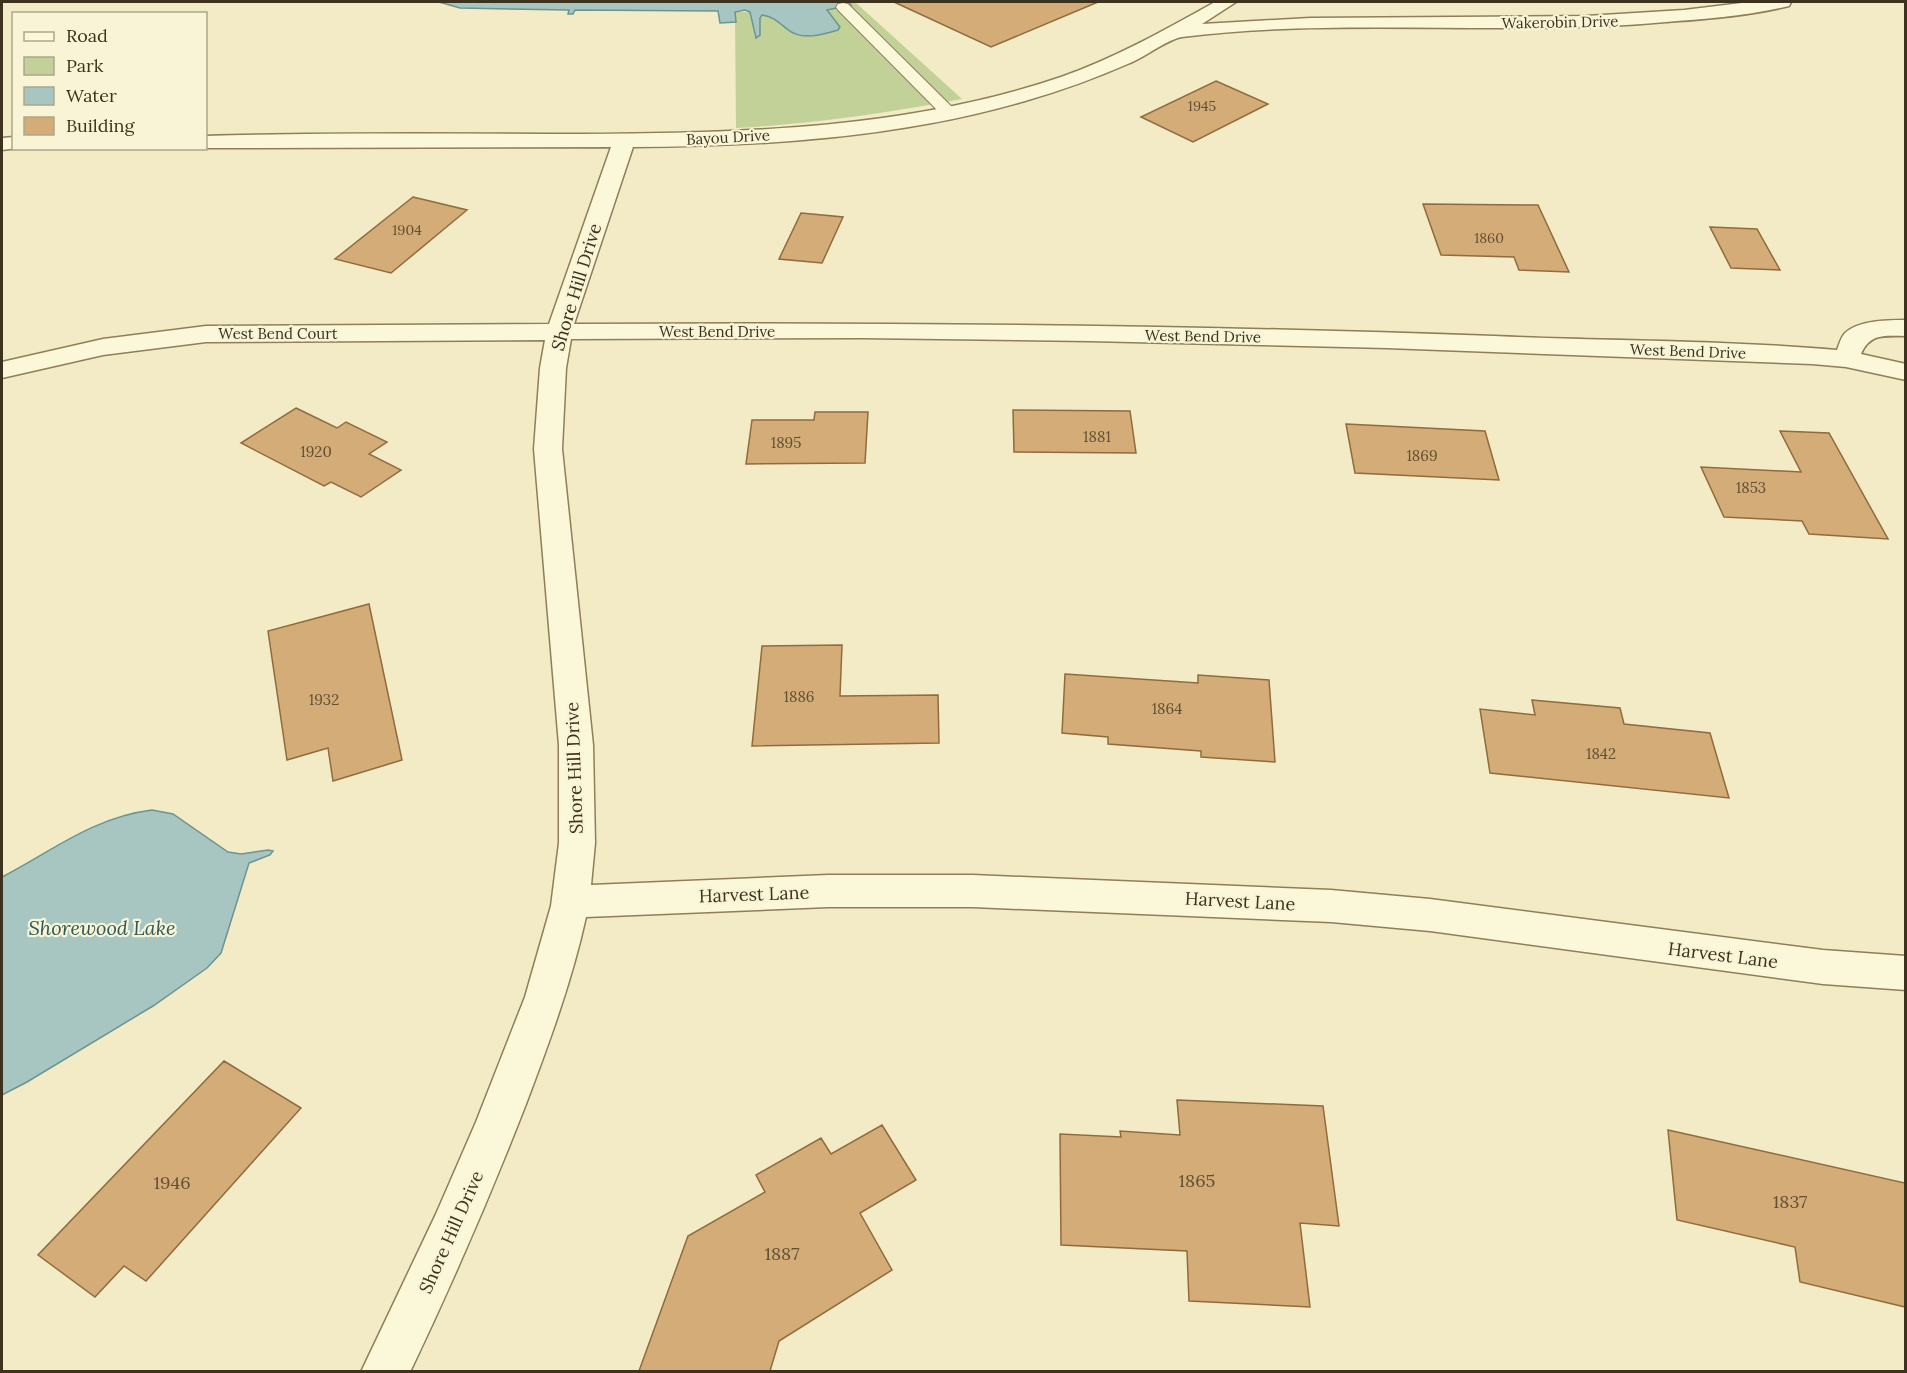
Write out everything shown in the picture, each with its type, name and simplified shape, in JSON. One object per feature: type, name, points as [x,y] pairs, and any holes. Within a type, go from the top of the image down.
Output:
[{"type":"street","name":"Bayou Drive","points":[[207,142],[624,141],[755,137],[889,123],[1018,96],[1065,81],[1122,59],[1227,2]]},
{"type":"street","name":"Wakerobin Drive","points":[[1173,33],[1258,24],[1337,21],[1521,23],[1624,21],[1696,15],[1782,2]]},
{"type":"street","name":"Wakerobin Drive","points":[[1302,8],[1337,21]]},
{"type":"street","name":"Shore Hill Drive","points":[[385,1371],[429,1282],[473,1184],[539,1014],[558,955],[570,902],[577,844],[576,776],[572,696],[549,449],[553,368],[559,332],[624,141]]},
{"type":"street","points":[[1846,358],[1854,338],[1867,331],[1881,327],[1905,328]]},
{"type":"street","name":"West Bend Drive","points":[[559,332],[862,330],[1399,340],[1846,358],[1905,372]]},
{"type":"street","name":"West Bend Court","points":[[2,370],[118,343],[206,334],[559,332]]},
{"type":"street","name":"Harvest Lane","points":[[570,902],[828,891],[973,891],[1264,903],[1430,915],[1790,963],[1905,972]]},
{"type":"lane","points":[[843,7],[948,112]]},
{"type":"green space","points":[[848,2],[855,2],[962,99],[850,117],[736,128],[735,12],[750,12],[755,37],[760,28],[762,15],[771,17],[800,35],[821,35],[826,10],[850,5]]},
{"type":"water","points":[[439,2],[848,2],[851,5],[827,10],[840,27],[838,30],[812,36],[793,33],[773,18],[762,15],[760,35],[756,38],[750,12],[745,10],[735,12],[736,22],[720,23],[718,11],[575,10],[573,14],[568,14],[569,10],[460,8]]},
{"type":"water","name":"Shorewood Lake","points":[[152,810],[173,814],[228,852],[241,854],[273,851],[270,855],[249,863],[221,953],[207,968],[153,1006],[2,1095],[2,877],[92,827],[131,814]]},
{"type":"building","points":[[894,2],[1098,2],[991,47]]},
{"type":"building","points":[[1216,81],[1268,104],[1193,142],[1141,117]]},
{"type":"building","points":[[413,197],[467,210],[391,273],[335,259]]},
{"type":"building","points":[[1423,204],[1538,205],[1569,272],[1519,270],[1514,257],[1441,255]]},
{"type":"building","points":[[801,213],[843,217],[822,263],[779,259]]},
{"type":"building","points":[[1710,227],[1757,229],[1780,270],[1731,268]]},
{"type":"building","points":[[296,408],[337,428],[346,422],[387,442],[369,454],[401,470],[361,497],[331,482],[324,486],[241,443]]},
{"type":"building","points":[[1013,410],[1130,411],[1136,453],[1014,452]]},
{"type":"building","points":[[815,412],[868,412],[865,463],[746,464],[752,420],[814,420]]},
{"type":"building","points":[[1346,424],[1485,431],[1499,480],[1355,473]]},
{"type":"building","points":[[1780,431],[1829,433],[1888,539],[1809,534],[1802,521],[1724,517],[1701,467],[1801,472]]},
{"type":"building","points":[[369,604],[402,760],[333,781],[328,748],[287,760],[268,631]]},
{"type":"building","points":[[842,645],[840,696],[938,695],[939,743],[752,746],[762,646]]},
{"type":"building","points":[[1065,674],[1198,683],[1198,675],[1269,680],[1275,762],[1201,757],[1201,751],[1108,744],[1108,737],[1062,733]]},
{"type":"building","points":[[1532,700],[1620,708],[1624,724],[1710,733],[1729,798],[1490,773],[1480,709],[1535,715]]},
{"type":"building","points":[[224,1061],[301,1108],[146,1281],[124,1266],[95,1297],[38,1255]]},
{"type":"building","points":[[1177,1100],[1323,1106],[1339,1226],[1300,1223],[1310,1307],[1189,1301],[1187,1251],[1061,1245],[1060,1134],[1121,1137],[1120,1131],[1180,1135]]},
{"type":"building","points":[[882,1125],[916,1180],[860,1213],[892,1270],[779,1341],[770,1371],[639,1371],[688,1236],[765,1192],[756,1175],[821,1138],[831,1154]]},
{"type":"building","points":[[1668,1130],[1905,1183],[1905,1307],[1800,1282],[1795,1247],[1677,1220]]}]
